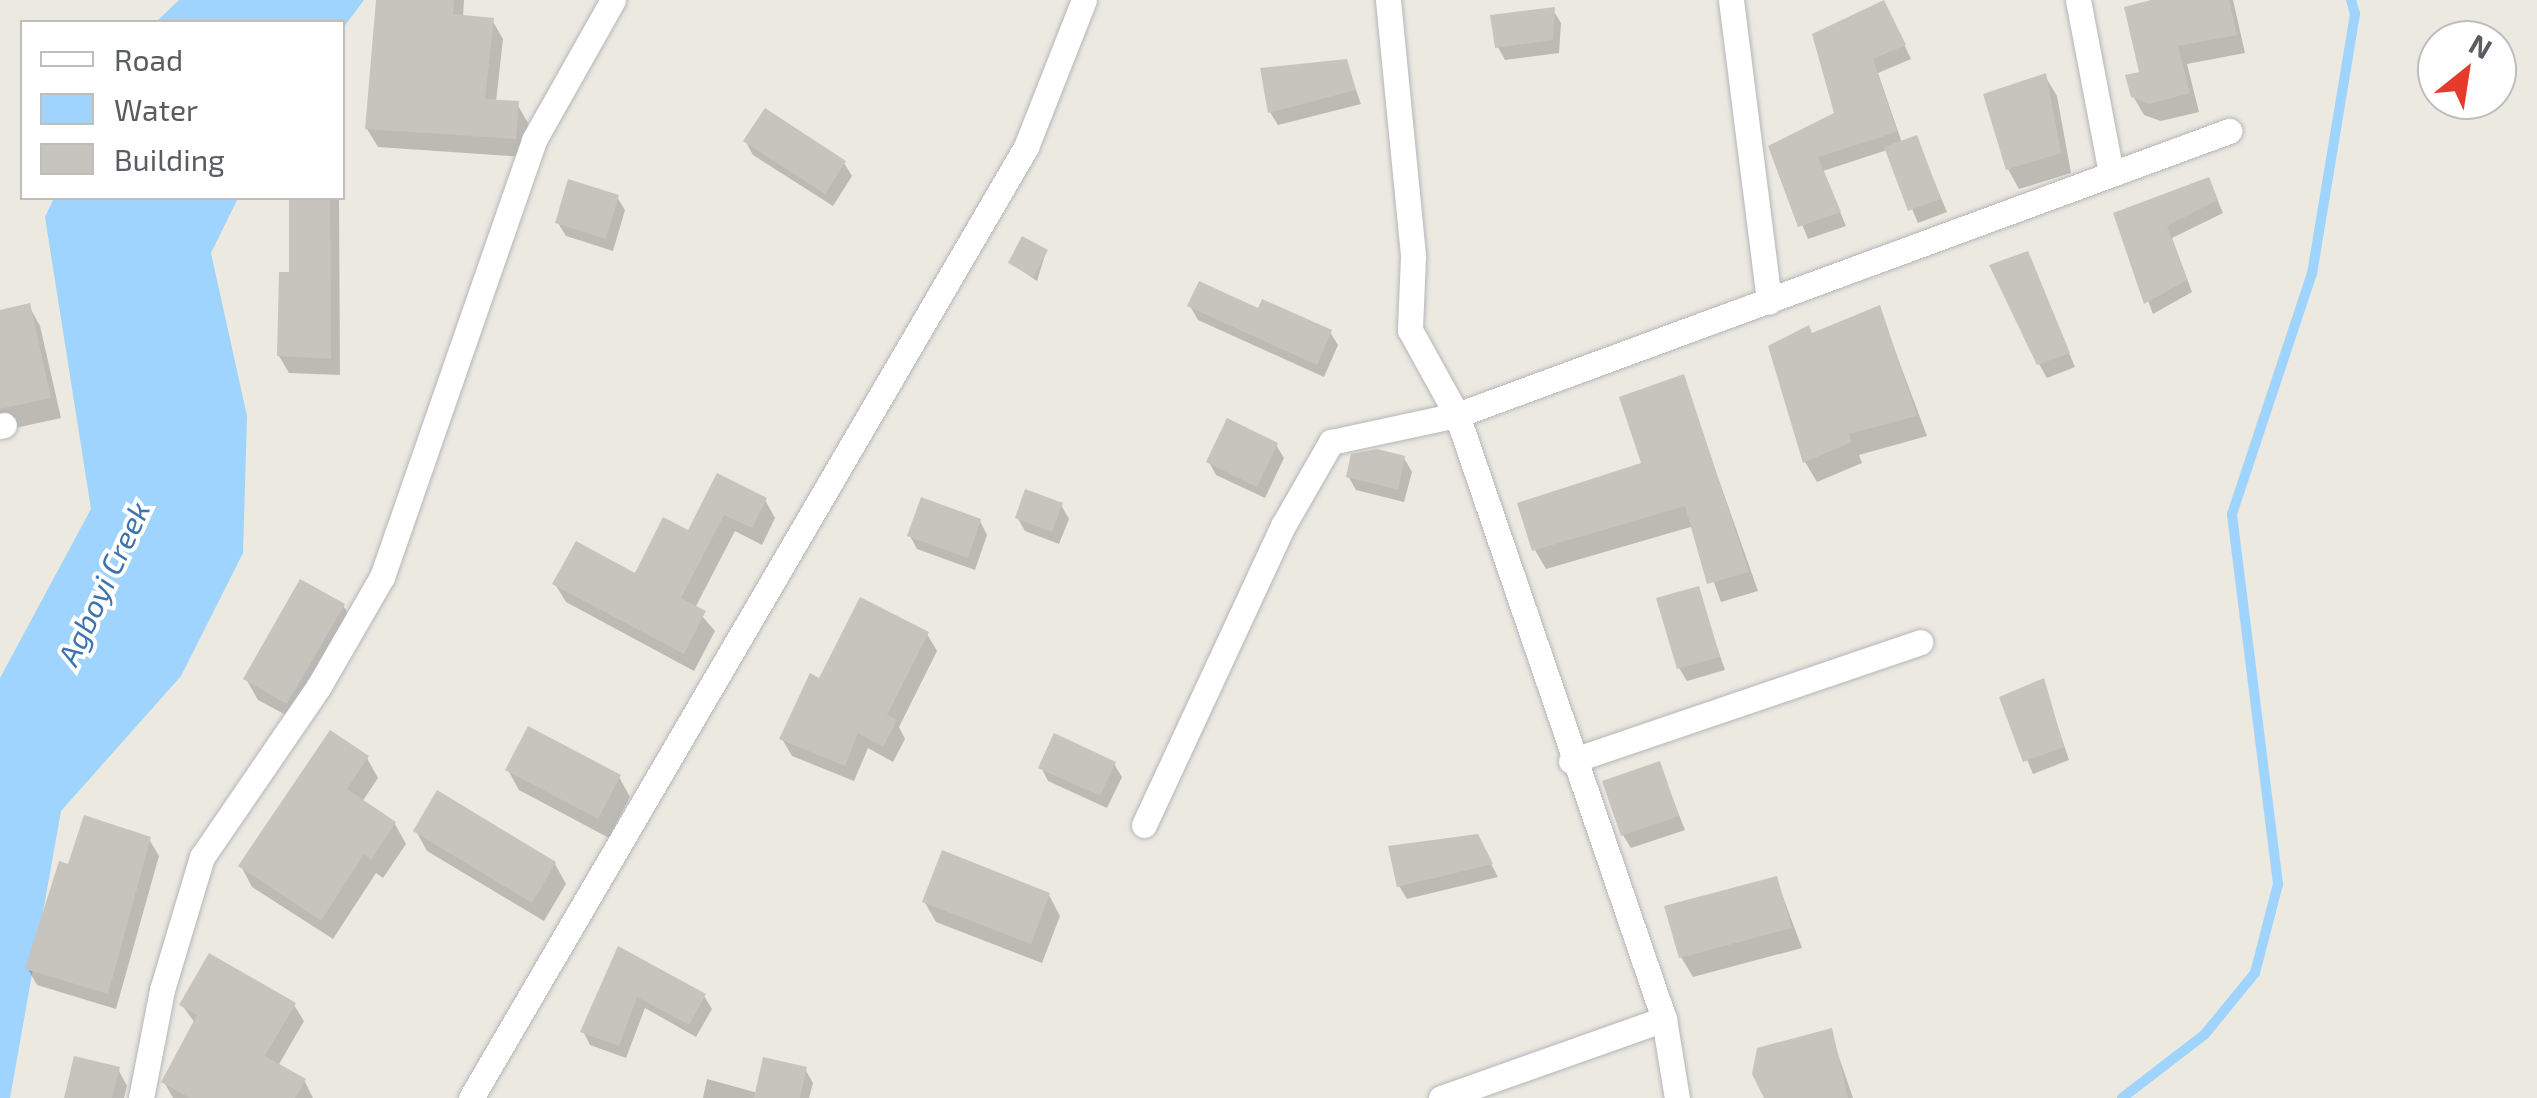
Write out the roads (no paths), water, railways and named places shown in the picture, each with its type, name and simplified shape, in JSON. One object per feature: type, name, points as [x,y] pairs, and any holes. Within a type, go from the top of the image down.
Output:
[{"type":"street","points":[[141,1098],[162,990],[202,857],[320,686],[382,576],[534,140],[613,0]]},
{"type":"street","points":[[471,1098],[1026,147],[1084,0]]},
{"type":"street","points":[[1388,0],[1412,256],[1410,330],[1457,415],[1571,760],[1664,1019],[1677,1098]]},
{"type":"street","points":[[1731,0],[1768,302]]},
{"type":"street","points":[[2078,0],[2111,173]]},
{"type":"street","points":[[1144,825],[1284,524],[1331,442],[1457,415],[2229,131]]},
{"type":"street","points":[[1571,760],[1920,642]]},
{"type":"street","points":[[1441,1098],[1664,1019]]},
{"type":"water","points":[[179,0],[364,0],[345,25],[345,20],[158,20]]},
{"type":"water","name":"Agboyi Creek","points":[[53,200],[237,200],[211,253],[247,416],[243,553],[181,676],[61,811],[10,1098],[0,1098],[0,678],[91,509],[45,217]]},
{"type":"waterway","points":[[2122,1098],[2205,1034],[2255,973],[2278,884],[2232,514],[2312,274],[2355,14],[2351,0]]}]
